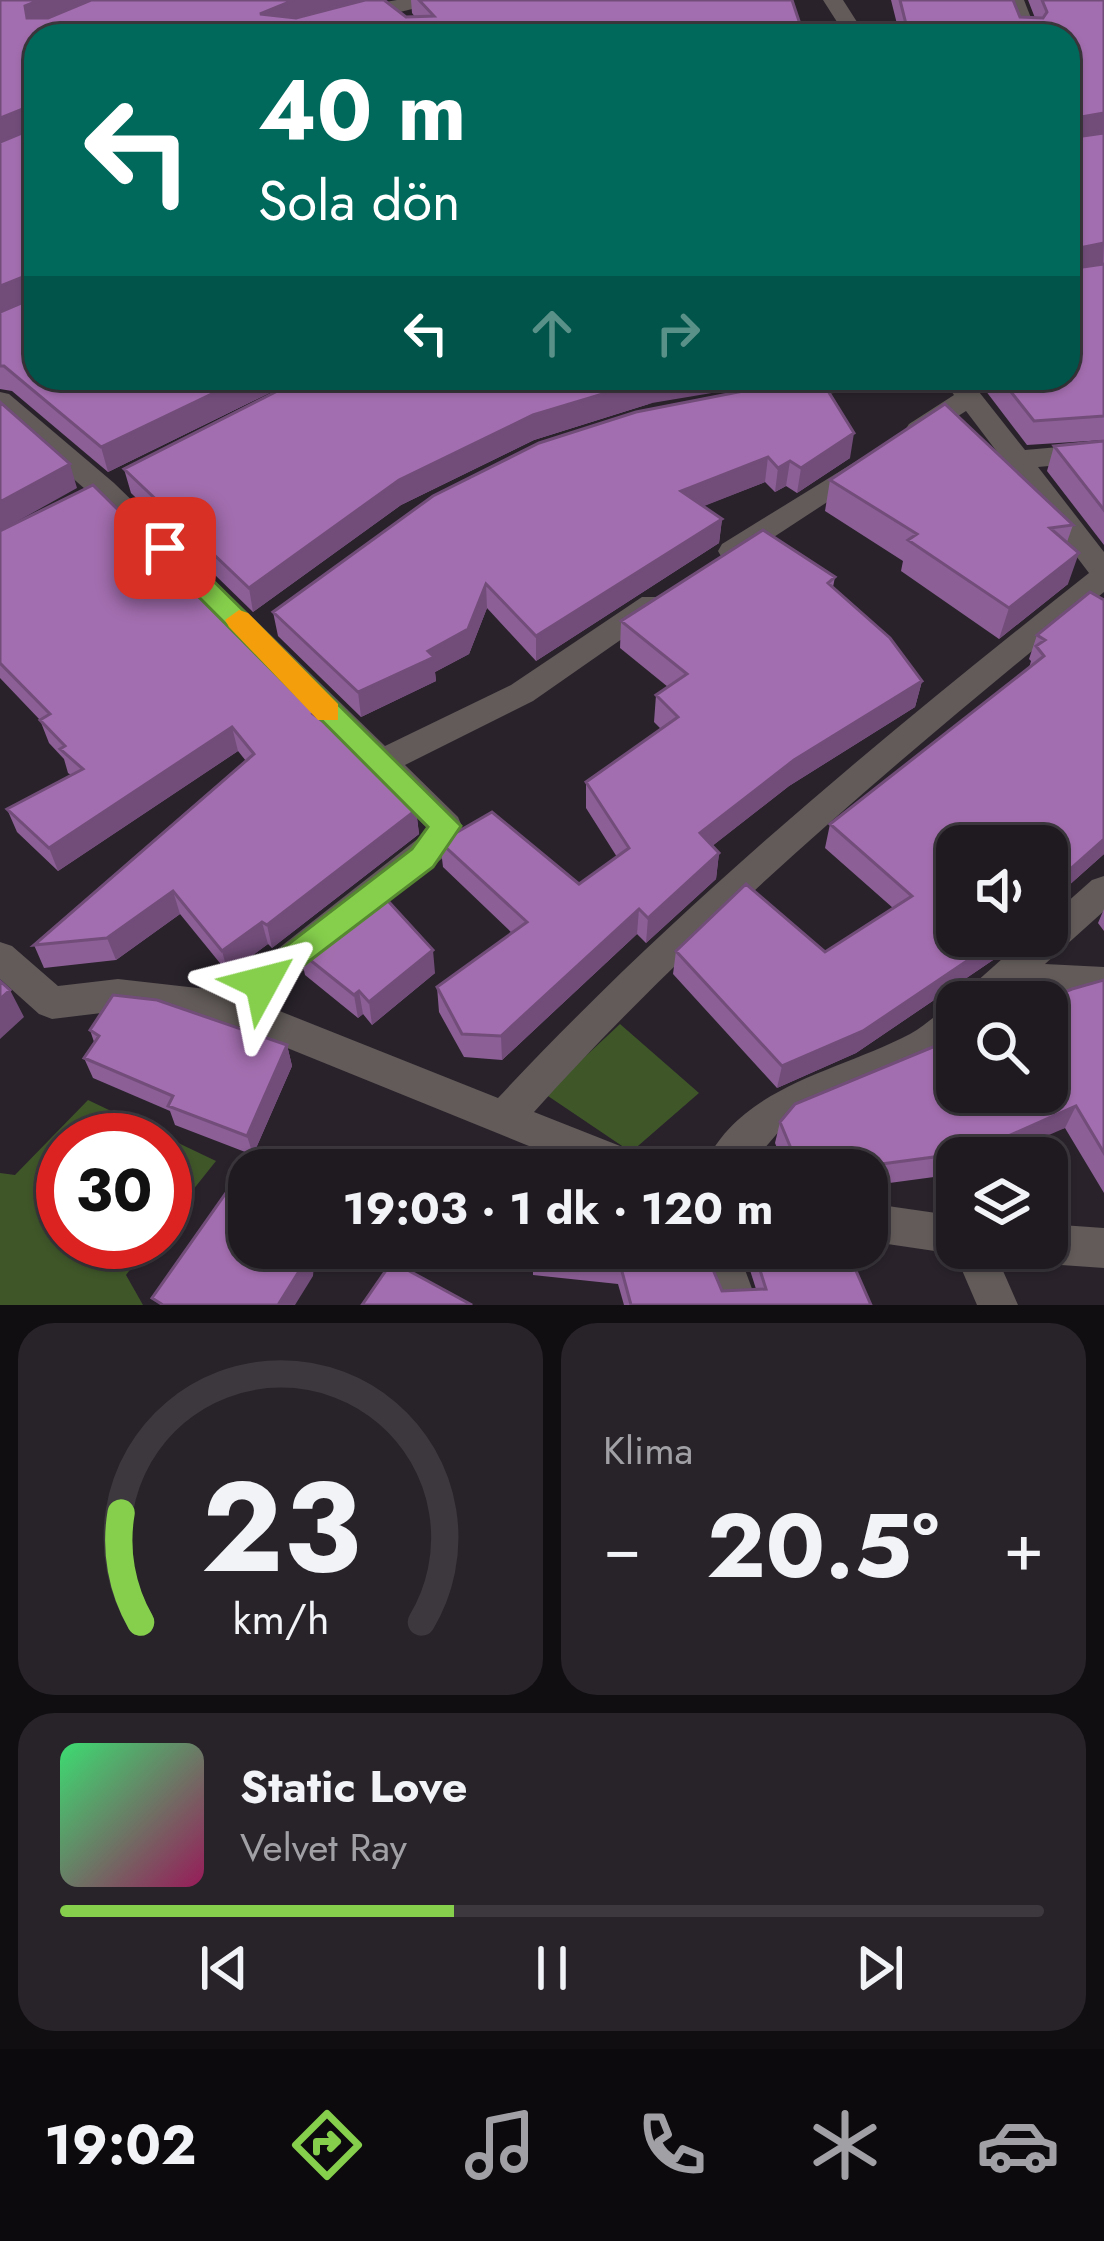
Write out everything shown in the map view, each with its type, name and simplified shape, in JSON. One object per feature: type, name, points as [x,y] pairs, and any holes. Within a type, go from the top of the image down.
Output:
[{"type":"street","points":[[324,24],[432,0]]},
{"type":"street","points":[[386,8],[404,22]]},
{"type":"street","points":[[766,395],[800,390]]},
{"type":"street","points":[[378,764],[522,694],[957,390]]},
{"type":"street","points":[[506,1116],[598,1012],[914,729],[1104,574],[962,390]]},
{"type":"street","points":[[0,400],[261,627],[378,764],[446,826],[442,838],[230,1008]]},
{"type":"street","points":[[1017,460],[1104,452]]},
{"type":"street","points":[[1006,981],[1104,890]]},
{"type":"street","points":[[0,957],[52,1003],[118,994],[230,1008],[584,1149]]},
{"type":"street","points":[[1010,978],[1104,983]]},
{"type":"street","points":[[740,1149],[775,1110],[936,1036]]},
{"type":"street","points":[[888,1225],[936,1232]]},
{"type":"street","points":[[1068,1245],[1104,1248]]},
{"type":"street","points":[[725,1269],[739,1305]]},
{"type":"street","points":[[982,1269],[998,1305]]},
{"type":"green space","points":[[620,1024],[699,1093],[634,1149],[627,1149],[545,1094]]},
{"type":"green space","points":[[88,1100],[115,1113],[75,1113]]},
{"type":"green space","points":[[192,1150],[216,1161],[192,1191]]},
{"type":"green space","points":[[36,1153],[36,1269],[131,1269],[126,1275],[143,1305],[0,1305],[0,1173],[15,1175]]},
{"type":"building","points":[[0,0],[40,0],[25,6],[27,18],[48,18],[91,0],[294,0],[260,14],[296,18],[365,0],[384,0],[406,17],[434,16],[419,0],[792,0],[800,24],[24,24],[24,109],[0,118]]},
{"type":"building","points":[[900,0],[1013,0],[1020,17],[1043,18],[1047,12],[1042,0],[1104,0],[1104,113],[1080,117],[1080,24],[906,24]]},
{"type":"building","points":[[24,132],[24,277],[0,286],[0,142]]},
{"type":"building","points":[[1104,133],[1104,243],[1080,248],[1080,136]]},
{"type":"building","points":[[1104,264],[1104,416],[1034,421],[1009,390],[1080,390],[1080,267]]},
{"type":"building","points":[[24,302],[24,383],[0,366],[0,312]]},
{"type":"building","points":[[33,390],[220,390],[101,447]]},
{"type":"building","points":[[279,390],[616,390],[533,415],[399,480],[249,588],[124,469]]},
{"type":"building","points":[[749,390],[827,390],[854,433],[801,468],[790,461],[778,468],[768,457],[681,491],[722,519],[536,636],[486,584],[468,629],[428,651],[434,657],[358,692],[273,612],[433,496],[539,443],[636,412]]},
{"type":"building","points":[[0,402],[70,464],[0,502]]},
{"type":"building","points":[[945,404],[1073,525],[1050,528],[1079,553],[1009,608],[908,540],[917,534],[830,480]]},
{"type":"building","points":[[1104,441],[1104,510],[1054,446]]},
{"type":"building","points":[[93,485],[320,710],[313,714],[356,746],[416,810],[267,925],[262,922],[222,951],[173,891],[107,938],[34,945],[254,754],[232,727],[49,848],[7,809],[83,769],[60,749],[65,746],[40,720],[50,714],[0,663],[0,531]]},
{"type":"building","points":[[763,530],[835,577],[828,583],[890,638],[922,681],[794,760],[700,833],[719,853],[648,918],[639,909],[501,1036],[462,1034],[437,987],[527,922],[440,842],[492,812],[579,884],[629,848],[586,782],[678,717],[656,695],[687,674],[621,621]]},
{"type":"building","points":[[1090,592],[1104,600],[1104,839],[1068,871],[1068,825],[936,825],[936,957],[973,957],[863,1031],[782,1066],[676,951],[746,884],[825,952],[912,896],[830,824],[1044,656],[1036,646],[1045,640],[1037,635]]},
{"type":"building","points":[[378,890],[433,950],[369,1002],[300,952]]},
{"type":"building","points":[[1104,980],[1104,1153],[1076,1106],[1068,1110],[1068,991]]},
{"type":"building","points":[[113,995],[157,1000],[287,1045],[247,1136],[168,1106],[173,1096],[84,1058],[99,1036],[90,1030]]},
{"type":"building","points":[[936,1046],[936,1113],[1060,1113],[1006,1137],[936,1137],[936,1157],[888,1163],[888,1149],[791,1149],[780,1122],[795,1104]]},
{"type":"building","points":[[228,1190],[228,1269],[300,1269],[278,1305],[163,1305],[152,1298],[172,1269],[192,1269],[192,1241]]},
{"type":"building","points":[[387,1269],[406,1269],[472,1305],[362,1305]]},
{"type":"building","points":[[621,1269],[713,1269],[722,1291],[766,1289],[760,1269],[855,1269],[871,1305],[631,1305]]},
{"type":"slow traffic","points":[[239,620],[328,712]]},
{"type":"route","points":[[165,548],[378,764],[446,826],[442,838],[423,858],[262,983]]}]
